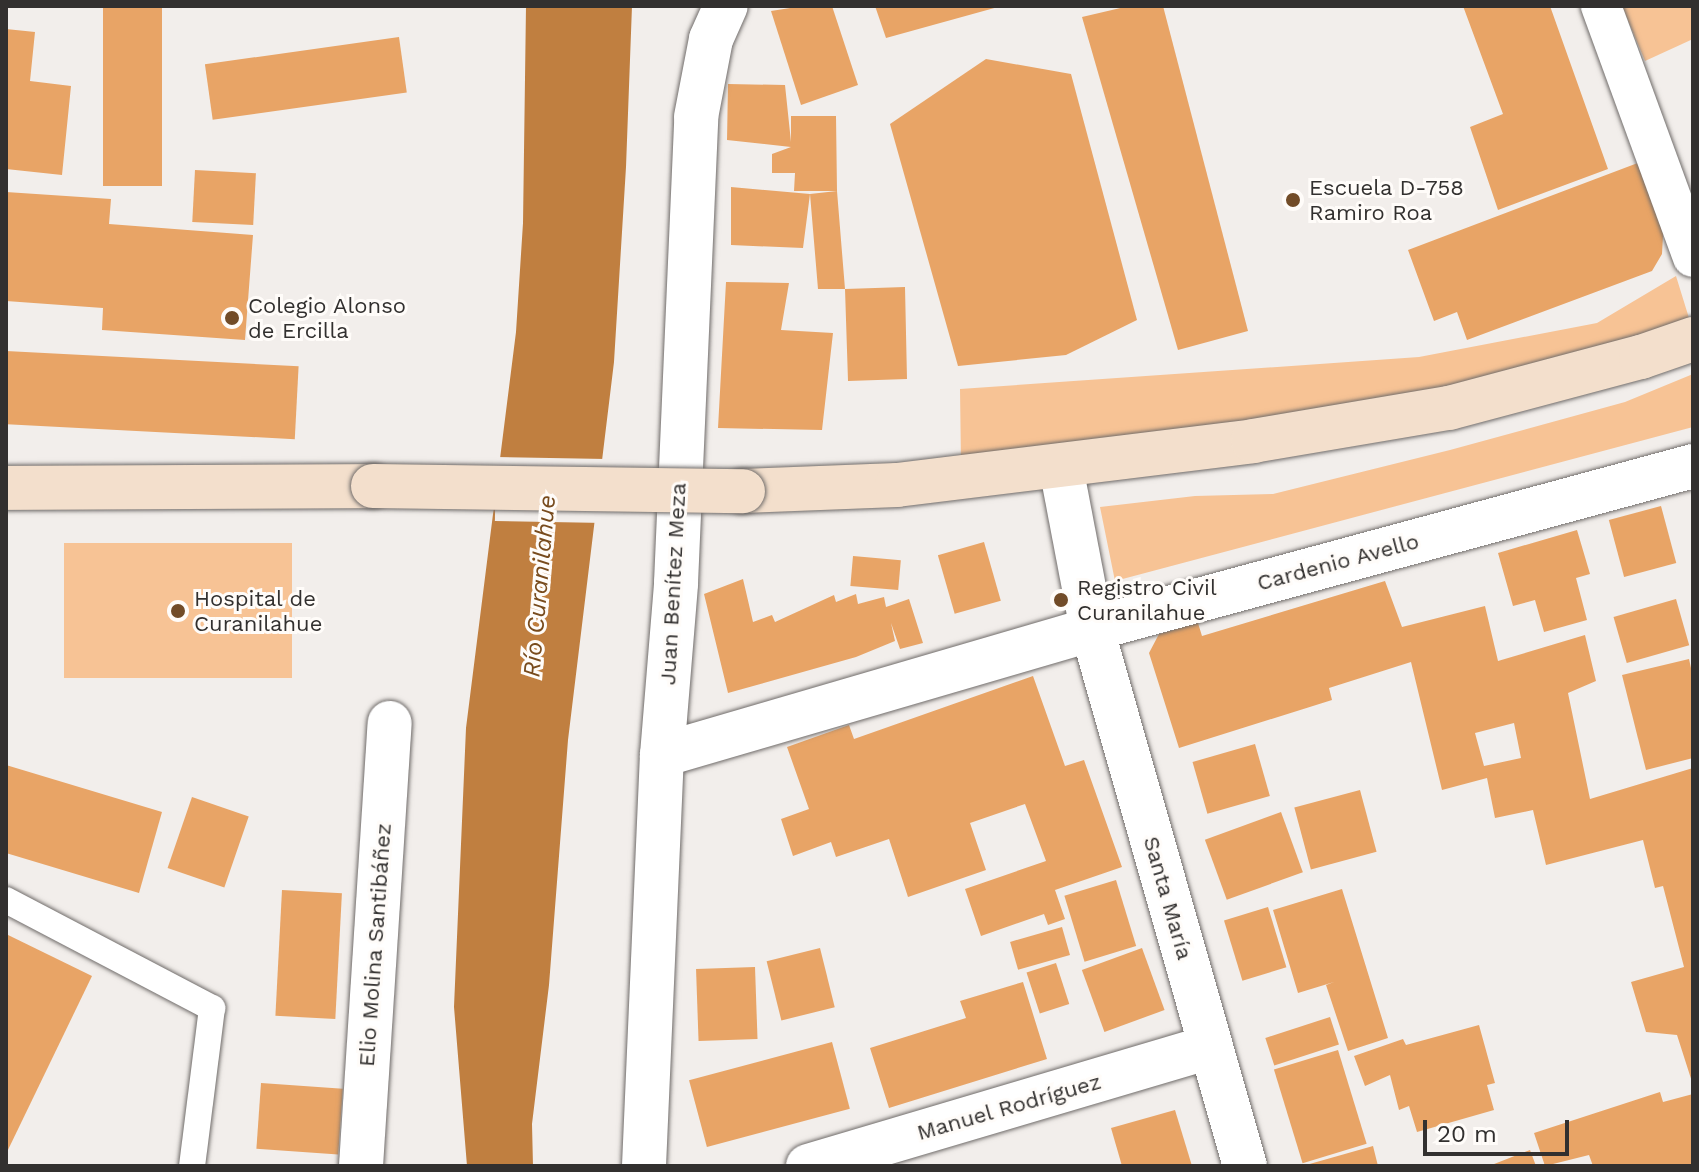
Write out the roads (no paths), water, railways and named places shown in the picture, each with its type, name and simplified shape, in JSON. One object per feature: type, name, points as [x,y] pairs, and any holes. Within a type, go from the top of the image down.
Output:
[{"type":"main road","points":[[6,488],[373,486],[743,491],[897,485],[1253,441],[1449,408],[1641,357],[1693,339]]},
{"type":"street","name":"Juan Benítez Meza","points":[[644,1166],[662,755],[676,583],[696,117],[711,39],[726,6]]},
{"type":"street","points":[[1601,6],[1693,257]]},
{"type":"street","name":"Cardenio Avello","points":[[662,755],[1092,629],[1693,466]]},
{"type":"street","name":"Santa María","points":[[1061,467],[1092,629],[1245,1166]]},
{"type":"street","name":"Elio Molina Santibáñez","points":[[361,1166],[390,723]]},
{"type":"street","name":"Manuel Rodríguez","points":[[808,1166],[1211,1047]]},
{"type":"lane","points":[[6,900],[212,1008],[192,1166]]},
{"type":"water","name":"Río Curanilahue","points":[[526,6],[632,6],[626,167],[614,362],[568,740],[549,985],[532,1124],[533,1166],[467,1166],[454,1007],[466,728],[516,332],[523,223]]},
{"type":"place","name":"Escuela D-758 Ramiro Roa","points":[[1293,200]]},
{"type":"place","name":"Colegio Alonso de Ercilla","points":[[232,318]]},
{"type":"place","name":"Registro Civil Curanilahue","points":[[1061,600]]},
{"type":"place","name":"Hospital de Curanilahue","points":[[178,611]]}]
